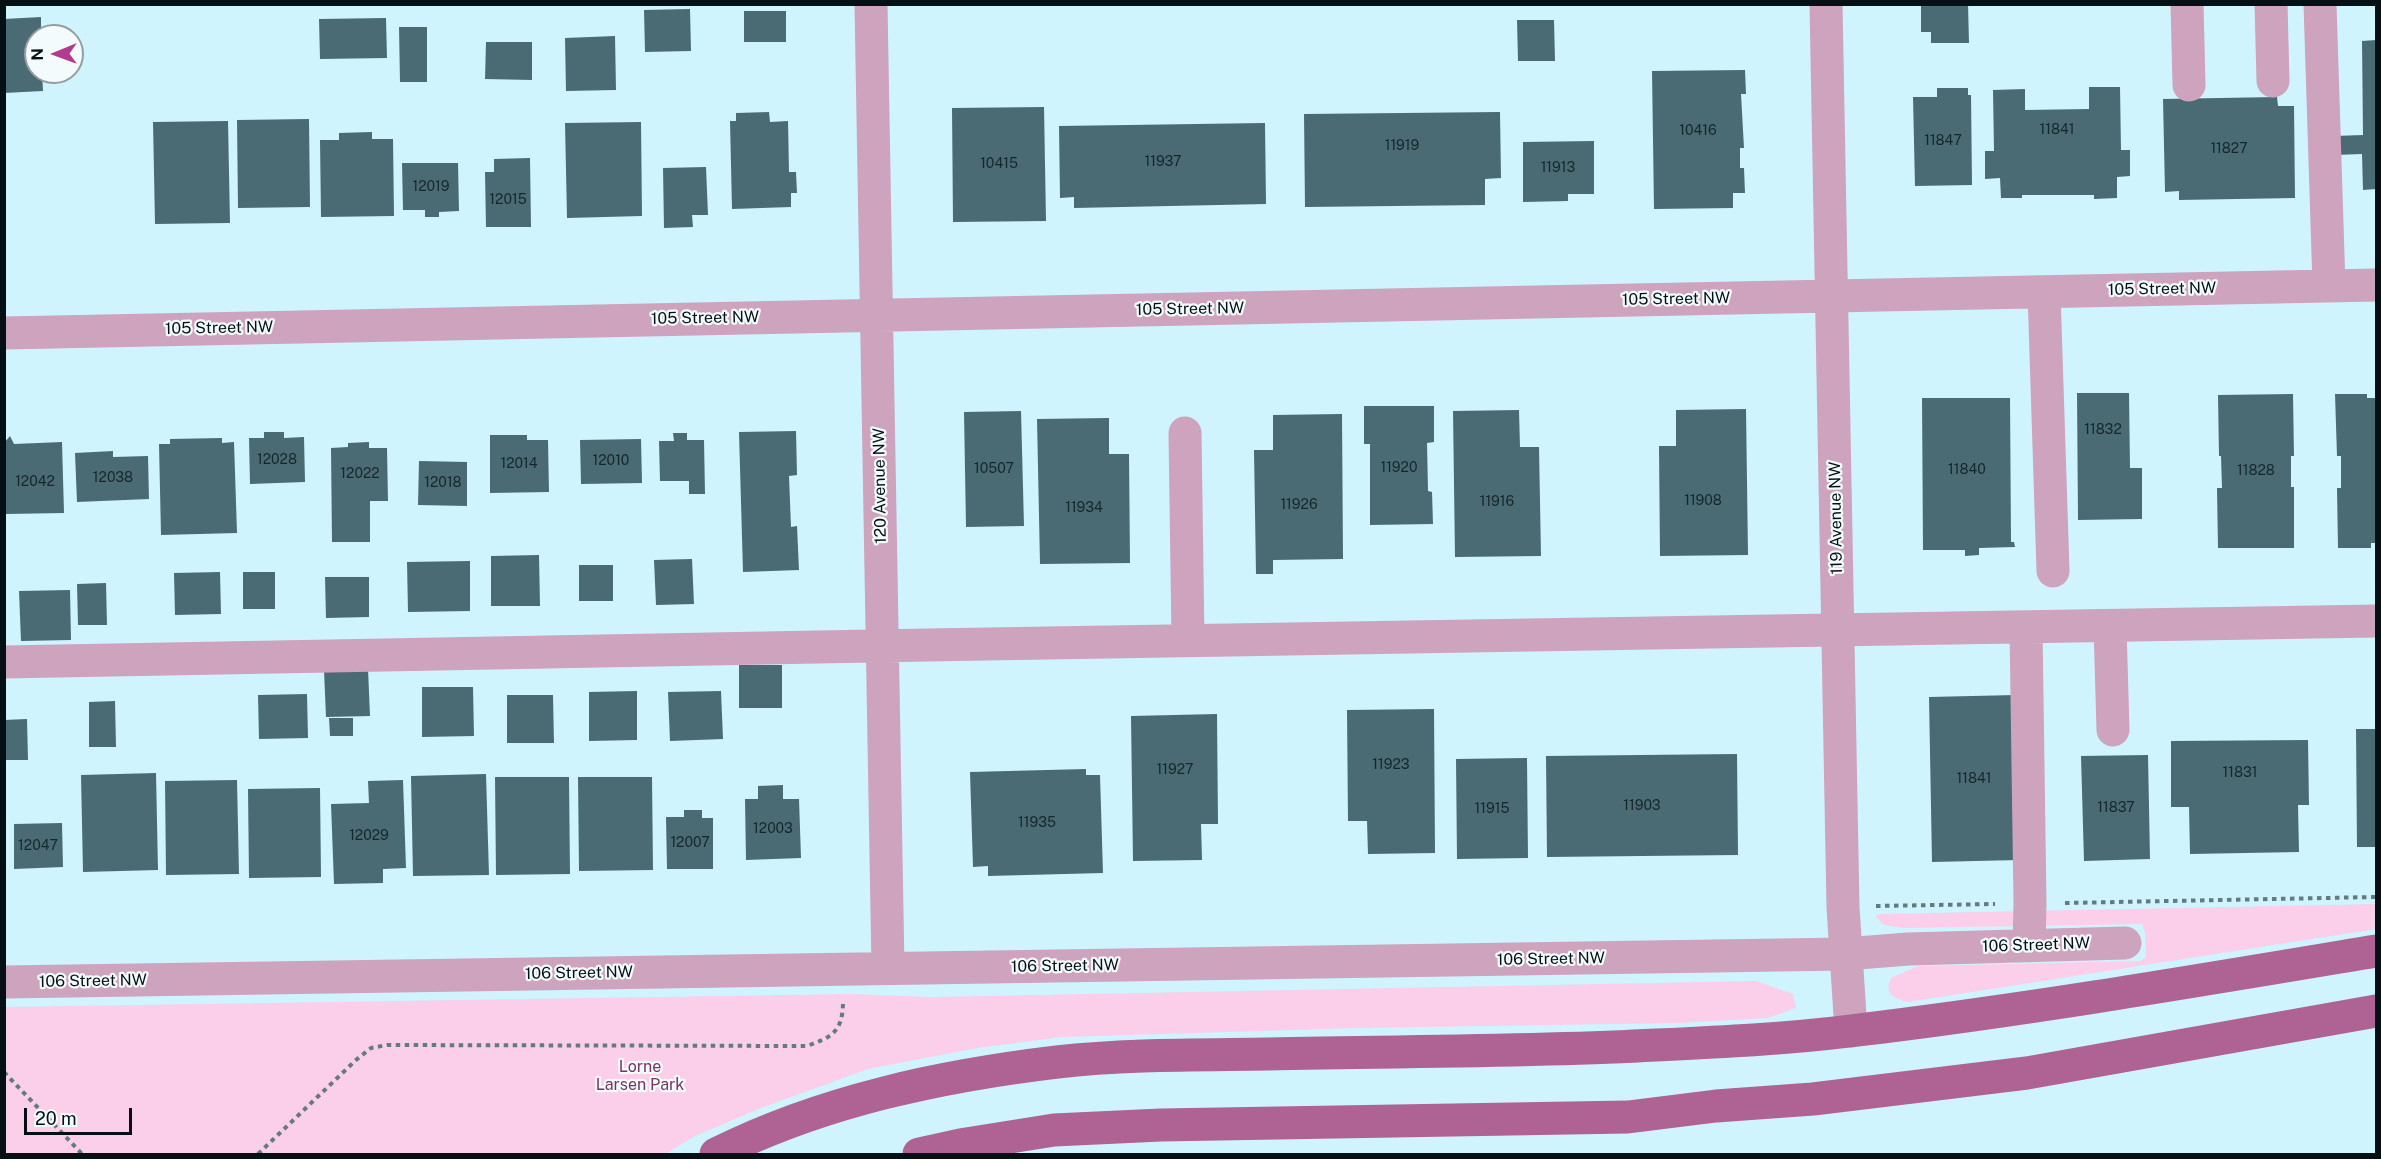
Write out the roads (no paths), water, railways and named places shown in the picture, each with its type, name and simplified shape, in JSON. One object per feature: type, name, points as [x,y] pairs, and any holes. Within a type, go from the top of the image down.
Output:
[{"type":"main road","points":[[716,1155],[748,1138],[865,1097],[974,1075],[1059,1062],[1153,1056],[1652,1046],[1851,1031],[2159,987],[2376,951]]},
{"type":"main road","points":[[919,1155],[960,1145],[1054,1130],[1161,1125],[1628,1116],[1716,1106],[1813,1099],[2027,1073],[2376,1011]]},
{"type":"street","name":"120 Avenue NW","points":[[870,4],[888,968]]},
{"type":"street","name":"119 Avenue NW","points":[[1826,4],[1843,907],[1851,1031]]},
{"type":"street","points":[[2187,4],[2189,85]]},
{"type":"street","points":[[2271,4],[2274,81]]},
{"type":"street","points":[[2320,4],[2329,286]]},
{"type":"street","name":"105 Street NW","points":[[4,333],[2376,285]]},
{"type":"street","points":[[2044,292],[2053,571]]},
{"type":"street","points":[[1185,433],[1188,640]]},
{"type":"street","points":[[4,662],[883,645],[2376,621]]},
{"type":"street","points":[[2110,626],[2113,730]]},
{"type":"street","points":[[2026,627],[2029,945]]},
{"type":"street","name":"106 Street NW","points":[[4,982],[1845,954],[1908,949],[2125,943]]},
{"type":"park label","name":"Lorne Larsen Park","points":[[640,1076]]}]
